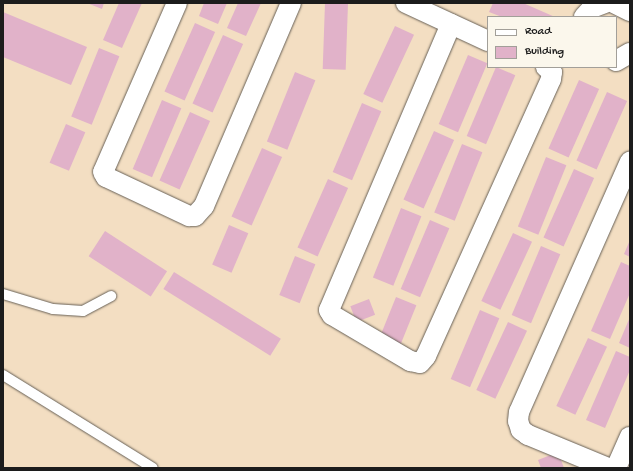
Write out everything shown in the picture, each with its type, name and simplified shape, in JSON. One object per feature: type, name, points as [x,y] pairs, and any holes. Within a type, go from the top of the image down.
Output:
[{"type":"street","points":[[177,3],[103,172],[106,177],[189,216],[200,212],[204,206],[290,3]]},
{"type":"street","points":[[406,3],[487,41]]},
{"type":"street","points":[[585,16],[600,3],[605,3]]},
{"type":"street","points":[[614,3],[630,11]]},
{"type":"street","points":[[451,24],[329,310],[332,315],[410,361],[420,363],[426,356],[551,79],[552,72],[547,68]]},
{"type":"street","points":[[608,468],[528,435],[521,430],[518,421],[519,412],[630,161]]},
{"type":"street","points":[[616,468],[630,437]]},
{"type":"lane","points":[[3,294],[53,309],[83,311],[111,296]]},
{"type":"lane","points":[[3,374],[153,468]]},
{"type":"building","points":[[87,3],[104,3],[102,9]]},
{"type":"building","points":[[119,3],[142,3],[122,48],[103,40]]},
{"type":"building","points":[[204,3],[227,3],[218,24],[199,16]]},
{"type":"building","points":[[238,3],[261,3],[246,36],[227,28]]},
{"type":"building","points":[[325,3],[348,4],[346,70],[323,69]]},
{"type":"building","points":[[493,3],[523,3],[553,16],[499,16],[489,12]]},
{"type":"building","points":[[3,12],[87,47],[71,85],[3,57]]},
{"type":"building","points":[[195,23],[215,32],[185,100],[164,92]]},
{"type":"building","points":[[395,26],[414,35],[382,103],[363,94]]},
{"type":"building","points":[[223,35],[243,44],[213,112],[192,104]]},
{"type":"building","points":[[99,48],[119,56],[92,125],[71,117]]},
{"type":"building","points":[[468,55],[487,64],[458,132],[439,124]]},
{"type":"building","points":[[496,68],[498,68],[515,75],[486,144],[467,136]]},
{"type":"building","points":[[295,72],[315,80],[287,150],[267,142]]},
{"type":"building","points":[[579,80],[599,89],[569,157],[548,149]]},
{"type":"building","points":[[607,92],[627,101],[597,169],[576,161]]},
{"type":"building","points":[[162,100],[181,108],[152,177],[133,169]]},
{"type":"building","points":[[362,103],[381,111],[352,180],[333,172]]},
{"type":"building","points":[[190,112],[210,121],[180,189],[159,181]]},
{"type":"building","points":[[66,124],[85,132],[69,171],[50,163]]},
{"type":"building","points":[[434,131],[454,140],[424,208],[403,200]]},
{"type":"building","points":[[462,144],[482,152],[455,221],[434,213]]},
{"type":"building","points":[[262,148],[282,157],[252,225],[231,217]]},
{"type":"building","points":[[546,157],[566,165],[538,235],[518,227]]},
{"type":"building","points":[[574,169],[594,178],[564,246],[543,238]]},
{"type":"building","points":[[328,179],[348,188],[318,256],[297,248]]},
{"type":"building","points":[[401,208],[421,216],[393,286],[373,278]]},
{"type":"building","points":[[430,220],[449,228],[420,297],[401,289]]},
{"type":"building","points":[[229,225],[248,233],[232,273],[212,265]]},
{"type":"building","points":[[105,231],[167,271],[151,296],[89,256]]},
{"type":"building","points":[[513,233],[532,242],[500,310],[481,301]]},
{"type":"building","points":[[630,240],[630,257],[624,254]]},
{"type":"building","points":[[541,246],[560,254],[531,323],[512,315]]},
{"type":"building","points":[[295,256],[315,264],[300,303],[279,295]]},
{"type":"building","points":[[621,262],[630,266],[630,293],[610,339],[591,331]]},
{"type":"building","points":[[174,272],[281,339],[270,356],[163,289]]},
{"type":"building","points":[[396,297],[416,305],[401,344],[380,336]]},
{"type":"building","points":[[369,299],[375,315],[356,322],[350,306]]},
{"type":"building","points":[[480,310],[499,318],[470,387],[451,379]]},
{"type":"building","points":[[630,317],[630,348],[619,343]]},
{"type":"building","points":[[508,322],[527,331],[495,399],[476,390]]},
{"type":"building","points":[[588,338],[607,347],[575,415],[556,406]]},
{"type":"building","points":[[616,351],[630,357],[630,370],[605,428],[586,420]]},
{"type":"building","points":[[558,452],[564,468],[541,468],[538,460]]}]
